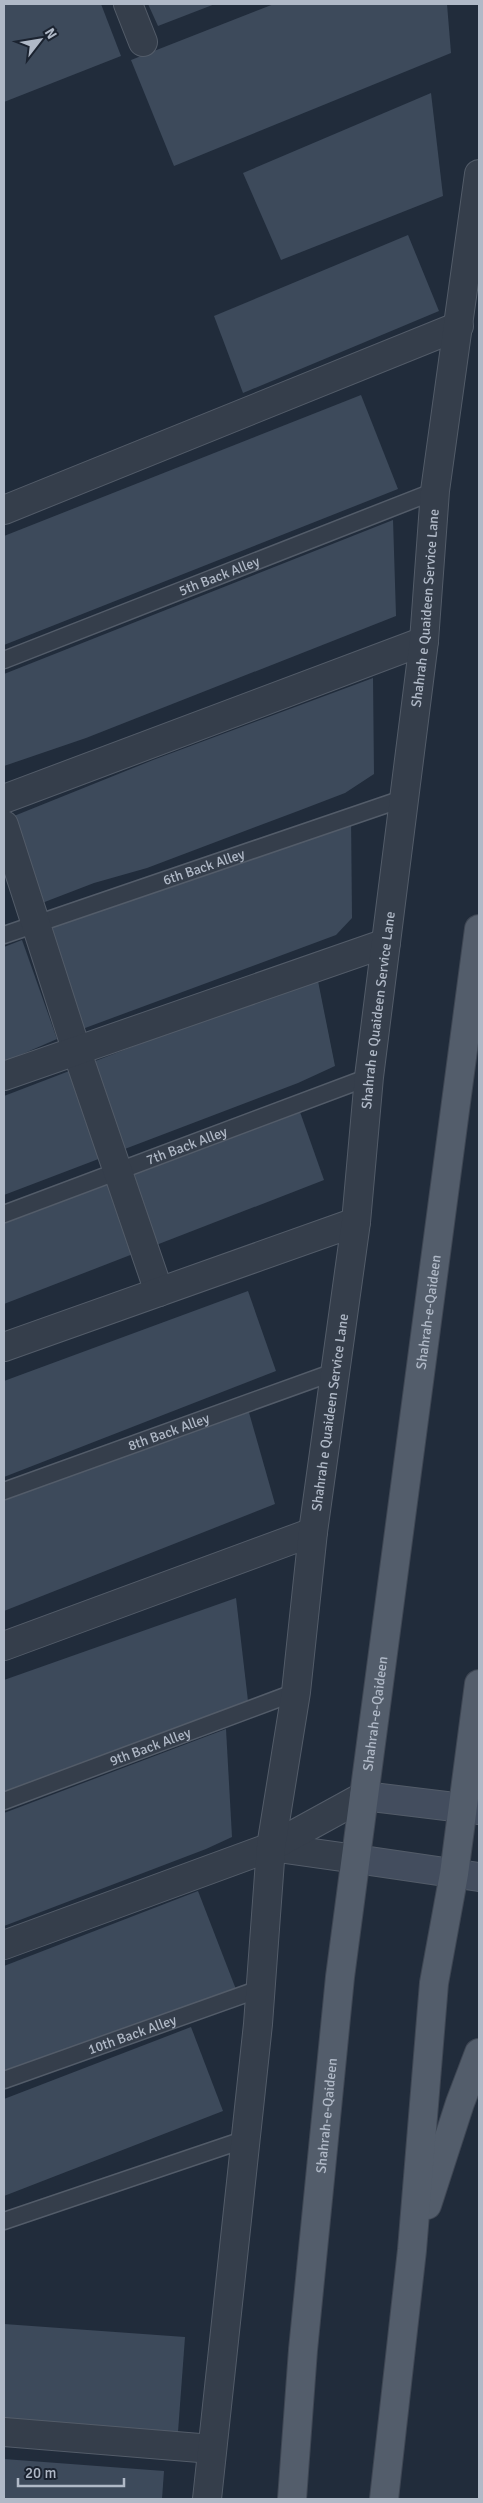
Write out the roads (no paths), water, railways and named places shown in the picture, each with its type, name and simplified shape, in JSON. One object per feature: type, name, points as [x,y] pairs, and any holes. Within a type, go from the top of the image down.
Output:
[{"type":"main road","name":"Shahrah-e-Qaideen","points":[[292,2499],[303,2350],[338,1996],[479,929]]},
{"type":"main road","points":[[384,2499],[412,2250],[434,1983],[467,1876],[479,1684]]},
{"type":"main road","points":[[364,1796],[472,1809]]},
{"type":"main road","points":[[356,1860],[467,1876]]},
{"type":"main road","points":[[412,2250],[460,2103],[479,2053]]},
{"type":"street","points":[[128,4],[143,42]]},
{"type":"street","name":"Shahrah e Quaideen Service Lane","points":[[207,2499],[262,1988],[271,1847],[296,1692],[313,1532],[356,1222],[369,1077],[424,641],[435,491],[479,174]]},
{"type":"street","points":[[4,510],[459,326]]},
{"type":"street","points":[[4,800],[424,641]]},
{"type":"street","points":[[4,825],[34,923],[159,1292]]},
{"type":"street","points":[[4,1076],[76,1049],[386,942]]},
{"type":"street","points":[[4,1347],[356,1222]]},
{"type":"street","points":[[4,1646],[313,1532]]},
{"type":"street","points":[[4,1945],[271,1847],[364,1796]]},
{"type":"street","points":[[271,1847],[356,1860]]},
{"type":"street","points":[[4,2432],[212,2449]]},
{"type":"lane","name":"5th Back Alley","points":[[4,660],[435,491]]},
{"type":"lane","name":"6th Back Alley","points":[[4,935],[34,923],[405,798]]},
{"type":"lane","name":"7th Back Alley","points":[[4,1214],[118,1173],[369,1077]]},
{"type":"lane","name":"8th Back Alley","points":[[4,1491],[334,1372]]},
{"type":"lane","name":"9th Back Alley","points":[[4,1801],[296,1692]]},
{"type":"lane","name":"10th Back Alley","points":[[4,2080],[262,1988]]},
{"type":"lane","points":[[4,2220],[246,2139]]}]
